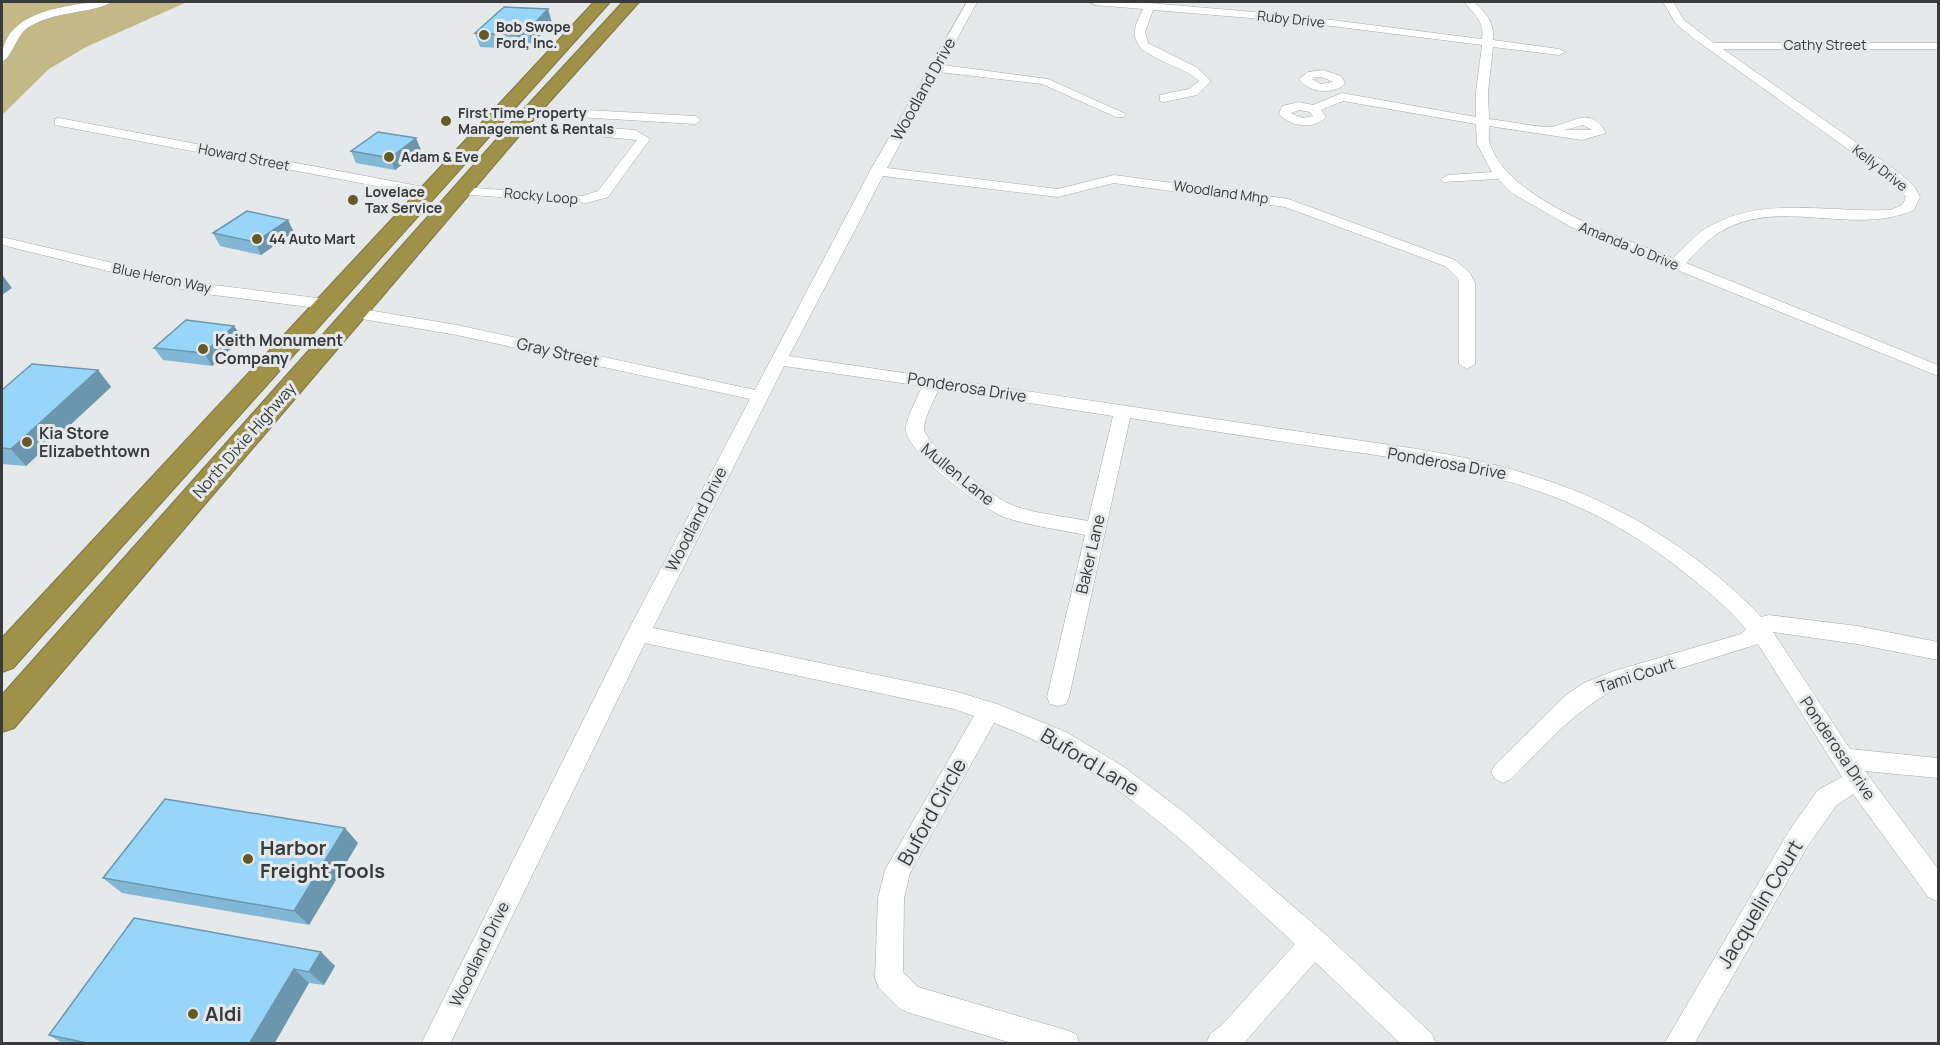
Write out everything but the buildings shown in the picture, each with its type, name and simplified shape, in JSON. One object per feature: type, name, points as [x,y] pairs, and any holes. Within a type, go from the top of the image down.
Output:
[{"type":"highway","name":"North Dixie Highway","points":[[2,718],[14,682],[356,313],[499,148],[551,58],[602,2]]},
{"type":"highway","points":[[595,43],[586,38],[587,34],[615,2]]},
{"type":"highway","name":"North Dixie Highway","points":[[2,659],[429,192],[518,116],[595,43],[631,2]]},
{"type":"highway","points":[[499,148],[500,130],[560,63],[559,59],[551,58]]},
{"type":"highway","points":[[356,313],[347,306],[346,300],[351,292],[475,153],[518,116]]},
{"type":"highway","points":[[14,682],[37,657],[60,623],[311,338],[324,321],[325,304]]},
{"type":"highway","points":[[14,682],[32,640],[59,596]]},
{"type":"street","points":[[2,58],[12,35],[25,25],[53,14],[106,2]]},
{"type":"street","name":"Woodland Drive","points":[[435,1044],[638,633],[759,396],[877,171],[972,2]]},
{"type":"street","name":"Ruby Drive","points":[[1095,2],[1300,19],[1559,52]]},
{"type":"street","name":"Amanda Jo Drive","points":[[1469,2],[1488,26],[1481,122],[1487,153],[1501,175],[1517,190],[1556,214],[1675,265],[1938,371]]},
{"type":"street","name":"Kelly Drive","points":[[1668,2],[1680,22],[1892,174],[1909,189],[1912,202],[1909,207],[1900,212],[1883,215],[1776,214],[1740,219],[1710,232],[1675,265]]},
{"type":"street","points":[[1149,6],[1140,32],[1143,44],[1153,52],[1200,75],[1205,81],[1203,86],[1196,91],[1164,98]]},
{"type":"street","name":"Cathy Street","points":[[1712,46],[1938,46]]},
{"type":"street","points":[[935,68],[1044,81],[1120,114]]},
{"type":"street","points":[[1331,87],[1342,97],[1481,122],[1547,131]]},
{"type":"street","points":[[1314,109],[1342,97]]},
{"type":"street","points":[[518,116],[695,120]]},
{"type":"street","name":"Rocky Loop","points":[[462,191],[582,200],[597,197],[607,190],[644,139],[635,134],[518,116]]},
{"type":"street","name":"Howard Street","points":[[59,122],[429,192]]},
{"type":"street","name":"Woodland Mhp","points":[[877,171],[1058,193],[1080,190],[1098,181],[1114,179],[1288,203],[1428,254],[1459,270],[1467,284],[1467,364]]},
{"type":"street","points":[[1448,179],[1501,175]]},
{"type":"street","name":"Blue Heron Way","points":[[2,241],[198,288],[325,304]]},
{"type":"street","name":"Gray Street","points":[[356,313],[391,317],[457,330],[759,396]]},
{"type":"street","name":"Ponderosa Drive","points":[[778,360],[933,381],[1435,459],[1489,469],[1561,490],[1633,526],[1715,587],[1759,629],[1859,781],[1938,889]]},
{"type":"street","name":"Mullen Lane","points":[[933,381],[915,428],[918,441],[930,453],[994,505],[1010,512],[1095,530]]},
{"type":"street","name":"Baker Lane","points":[[1058,697],[1123,411]]},
{"type":"street","points":[[1759,629],[1775,623],[1938,651]]},
{"type":"street","name":"Tami Court","points":[[1503,772],[1574,702],[1592,690],[1614,680],[1748,640],[1759,629]]},
{"type":"street","name":"Buford Lane","points":[[638,633],[954,700],[989,711],[1072,747],[1151,799],[1315,942],[1422,1044]]},
{"type":"street","name":"Buford Circle","points":[[989,711],[898,870],[891,898],[889,978],[910,999],[1066,1044]]},
{"type":"street","points":[[1844,759],[1938,768]]},
{"type":"street","name":"Jacquelin Court","points":[[1678,1044],[1798,839],[1827,798],[1839,788],[1859,781]]},
{"type":"street","points":[[1220,1044],[1231,1036],[1315,942]]},
{"type":"shaded area","points":[[2,2],[187,2],[86,47],[49,69],[2,115]]},
{"type":"place","name":"Bob Swope Ford, Inc.","points":[[484,35]]},
{"type":"place","name":"First Time Property Management & Rentals","points":[[446,121]]},
{"type":"place","name":"Adam & Eve","points":[[389,157]]},
{"type":"place","name":"Lovelace Tax Service","points":[[353,200]]},
{"type":"place","name":"44 Auto Mart","points":[[257,239]]},
{"type":"place","name":"Keith Monument Company","points":[[203,349]]},
{"type":"place","name":"Kia Store Elizabethtown","points":[[27,442]]},
{"type":"place","name":"Harbor Freight Tools","points":[[248,859]]},
{"type":"place","name":"Aldi","points":[[193,1014]]}]
